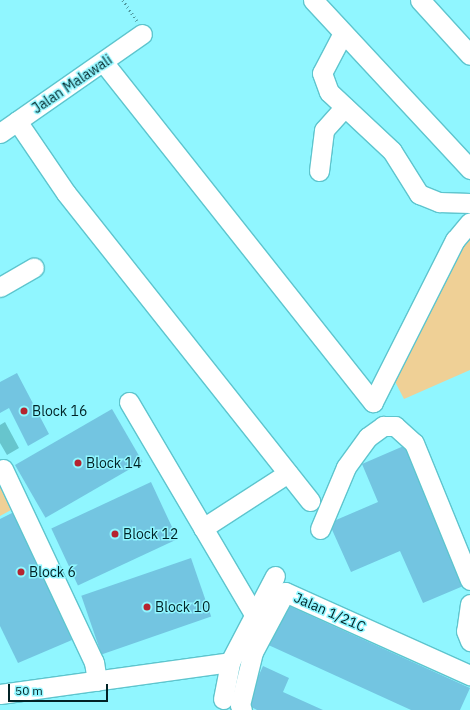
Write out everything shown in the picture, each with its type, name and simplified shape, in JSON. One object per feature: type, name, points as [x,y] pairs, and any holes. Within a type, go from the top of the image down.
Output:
[{"type":"street","points":[[313,0],[470,169]]},
{"type":"street","points":[[420,0],[470,55]]},
{"type":"street","points":[[343,33],[322,73],[329,92],[392,151],[419,194],[439,202],[470,203]]},
{"type":"street","name":"Jalan Malawali","points":[[0,133],[104,63],[142,34]]},
{"type":"street","points":[[104,63],[373,402],[455,240],[470,222]]},
{"type":"street","points":[[319,171],[324,130],[345,107]]},
{"type":"street","points":[[17,121],[66,193],[310,501]]},
{"type":"street","points":[[0,287],[34,268]]},
{"type":"street","points":[[129,402],[254,614]]},
{"type":"street","points":[[320,530],[346,468],[368,436],[383,426],[395,426],[414,444],[470,580]]},
{"type":"street","points":[[3,469],[94,662],[97,681]]},
{"type":"street","points":[[203,528],[288,473]]},
{"type":"street","points":[[223,698],[230,662],[275,576]]},
{"type":"street","name":"Jalan 1/21C","points":[[242,710],[240,705],[253,652],[285,592],[470,675]]},
{"type":"street","points":[[470,604],[466,631],[470,641]]},
{"type":"street","points":[[0,694],[230,662]]},
{"type":"path","points":[[122,0],[142,34]]},
{"type":"shaded area","points":[[470,231],[470,370],[404,399],[388,368]]},
{"type":"shaded area","points":[[0,486],[11,510],[0,516]]},
{"type":"water","points":[[5,422],[19,448],[7,455],[0,443],[0,425]]},
{"type":"building","name":"Block 16","points":[[17,373],[49,434],[28,446],[9,408],[0,413],[0,382]]},
{"type":"building","name":"Block 14","points":[[112,409],[142,462],[46,518],[15,465]]},
{"type":"building","points":[[406,445],[468,584],[423,603],[400,551],[351,572],[329,523],[378,502],[362,464]]},
{"type":"building","name":"Block 12","points":[[151,482],[178,539],[78,586],[51,528]]},
{"type":"building","name":"Block 6","points":[[14,512],[72,640],[18,663],[0,626],[0,519]]},
{"type":"building","name":"Block 10","points":[[191,558],[211,617],[102,654],[81,596]]},
{"type":"building","points":[[285,604],[470,688],[460,710],[411,710],[264,643]]},
{"type":"building","points":[[263,666],[289,678],[283,692],[323,710],[257,710],[246,704]]},
{"type":"place","name":"Block 16","points":[[24,411]]},
{"type":"place","name":"Block 14","points":[[78,463]]},
{"type":"place","name":"Block 12","points":[[115,534]]},
{"type":"place","name":"Block 6","points":[[21,572]]},
{"type":"place","name":"Block 10","points":[[147,607]]}]
